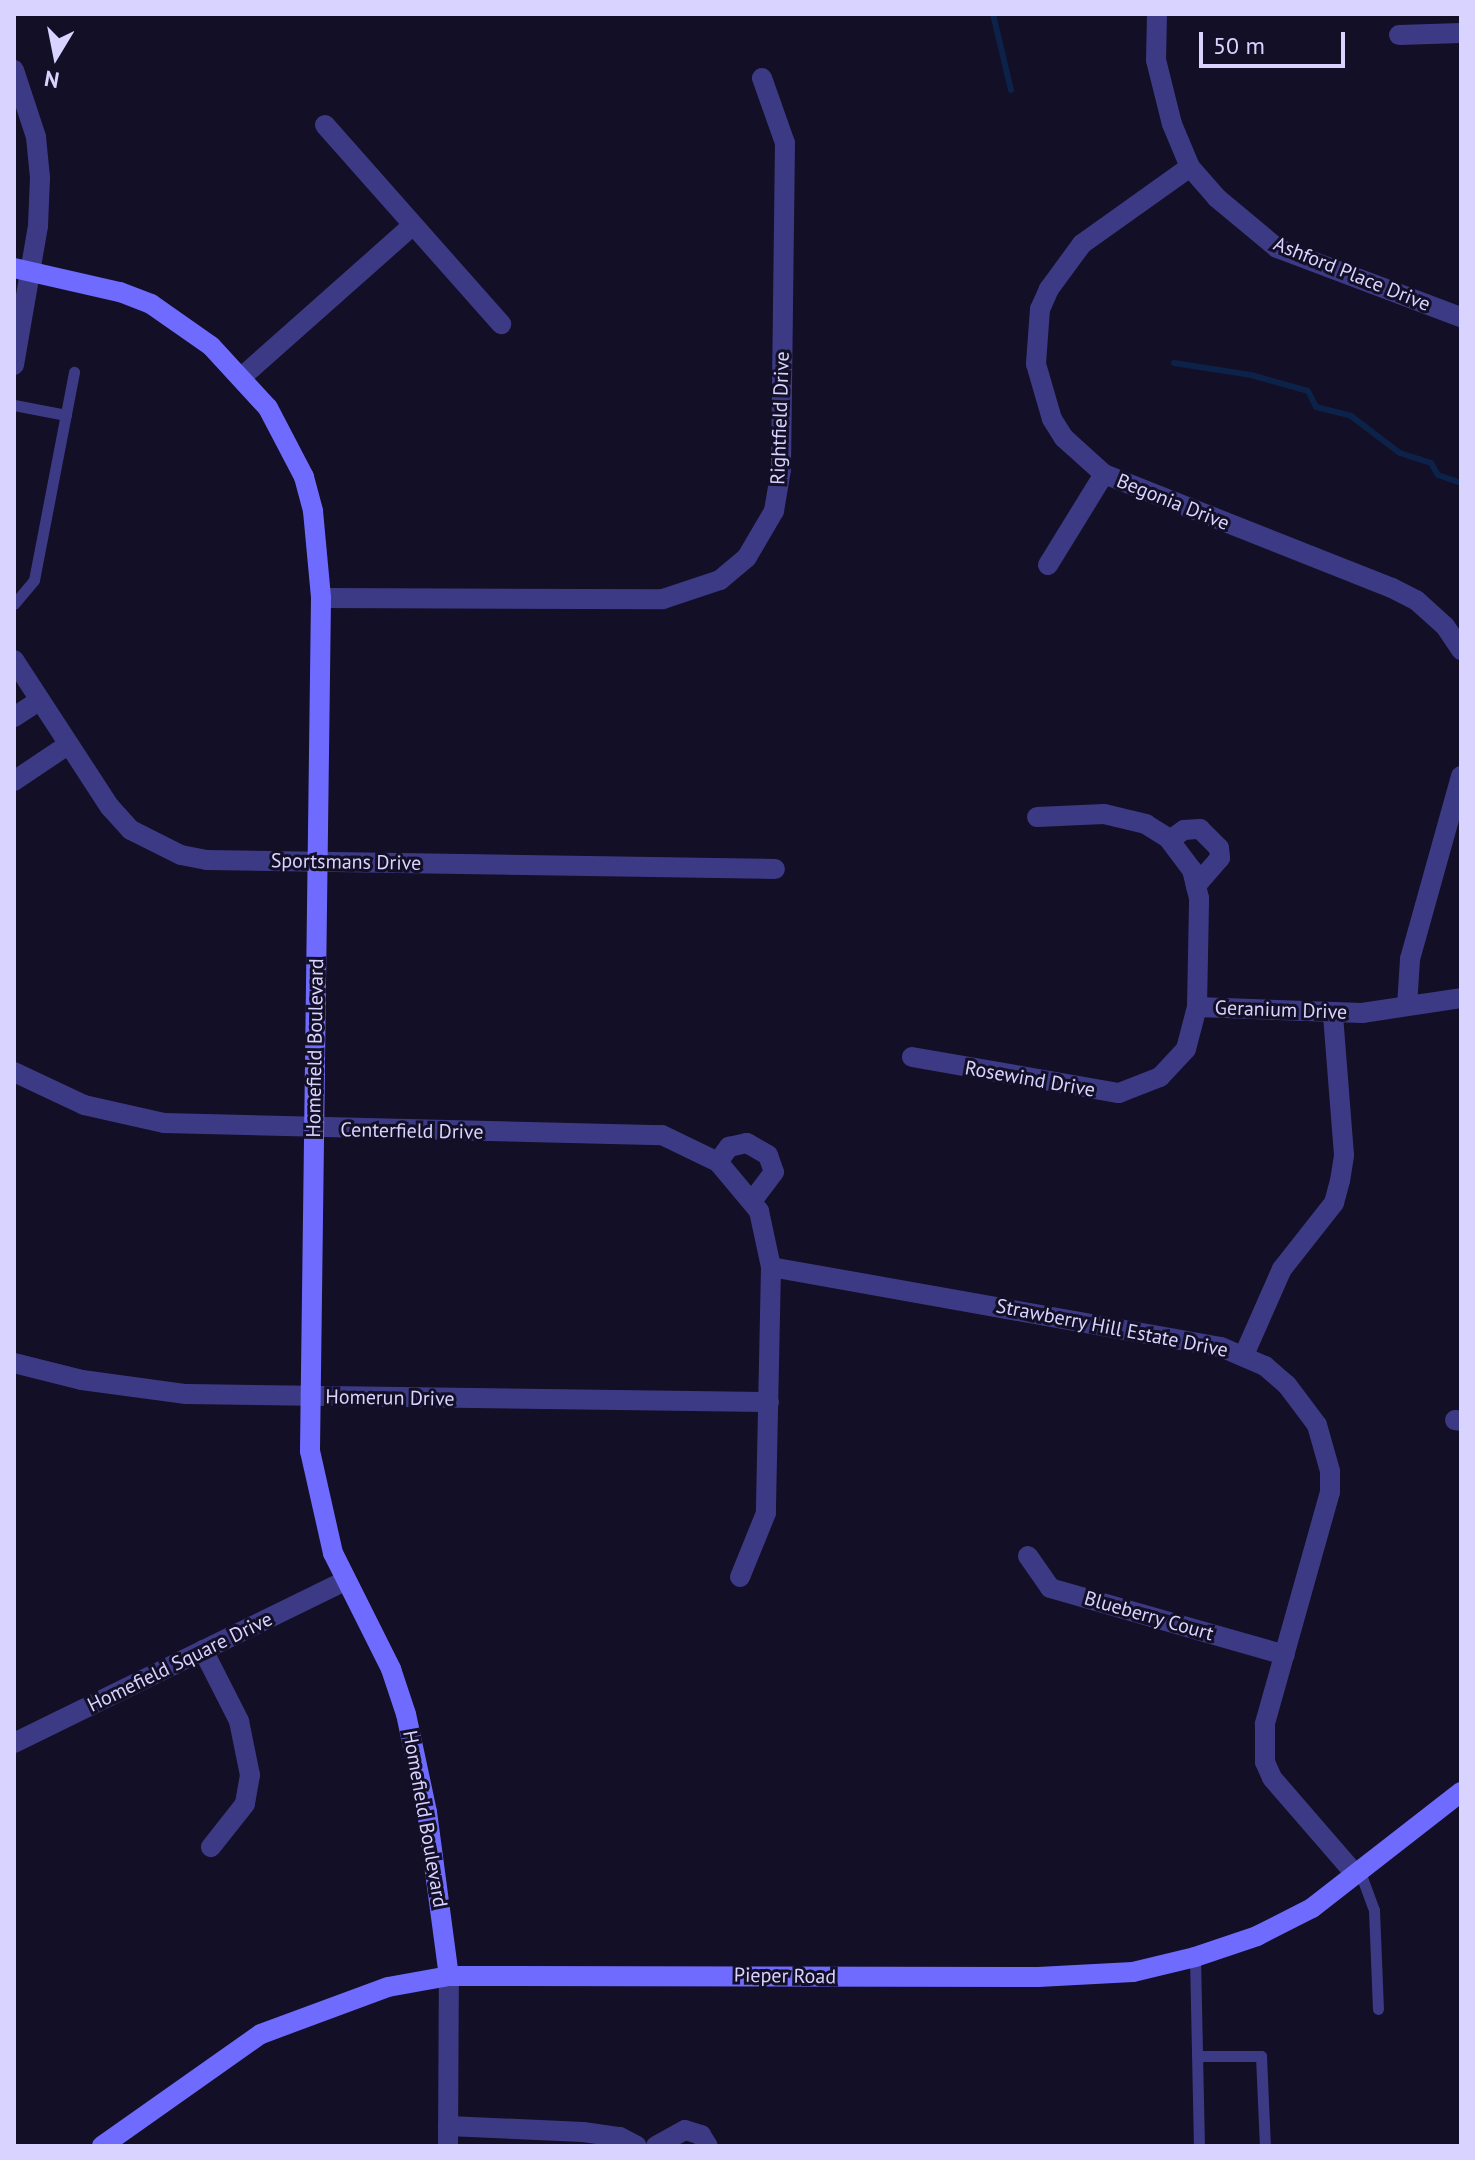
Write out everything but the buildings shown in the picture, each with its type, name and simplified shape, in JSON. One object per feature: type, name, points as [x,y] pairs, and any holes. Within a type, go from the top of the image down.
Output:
[{"type":"street","name":"Ashford Place Drive","points":[[1157,14],[1162,88],[1190,167],[1247,227],[1277,248],[1461,317]]},
{"type":"street","points":[[1399,35],[1461,33]]},
{"type":"street","points":[[14,70],[36,137],[40,178],[22,269],[14,365]]},
{"type":"street","name":"Rightfield Drive","points":[[321,598],[663,599],[720,580],[747,557],[774,511],[781,469],[785,143],[762,78]]},
{"type":"street","points":[[325,125],[501,324]]},
{"type":"street","name":"Begonia Drive","points":[[1190,167],[1082,244],[1066,260],[1040,309],[1036,339],[1040,391],[1064,438],[1104,474],[1404,594],[1445,626],[1461,648]]},
{"type":"street","points":[[243,376],[413,225]]},
{"type":"street","name":"Homefield Boulevard","points":[[22,269],[101,286],[151,304],[185,325],[243,376],[268,408],[304,477],[320,550],[321,598],[311,1397],[315,1488],[346,1580],[391,1669],[419,1761],[449,1976]]},
{"type":"street","points":[[1048,565],[1104,474]]},
{"type":"street","name":"Sportsmans Drive","points":[[14,660],[110,807],[154,845],[207,860],[775,869]]},
{"type":"street","points":[[14,717],[40,700]]},
{"type":"street","points":[[14,781],[69,744]]},
{"type":"street","points":[[1407,1006],[1410,959],[1461,776]]},
{"type":"street","points":[[1037,817],[1104,814],[1146,824],[1170,840],[1194,878],[1220,858],[1219,848],[1200,829],[1184,830],[1170,840]]},
{"type":"street","name":"Rosewind Drive","points":[[912,1057],[1119,1093],[1160,1077],[1186,1049],[1197,1007],[1194,878]]},
{"type":"street","name":"Geranium Drive","points":[[1197,1007],[1333,1014],[1461,998]]},
{"type":"street","points":[[1244,1355],[1271,1289],[1334,1203],[1340,1181],[1344,1155],[1333,1014]]},
{"type":"street","name":"Centerfield Drive","points":[[14,1072],[47,1090],[122,1117],[204,1128],[662,1135],[718,1162],[752,1201],[766,1236],[771,1267],[766,1513],[740,1577]]},
{"type":"street","points":[[718,1162],[729,1147],[747,1143],[768,1155],[774,1172],[752,1201]]},
{"type":"street","name":"Strawberry Hill Estate Drive","points":[[771,1267],[833,1274],[1244,1355],[1265,1366],[1301,1401],[1317,1425],[1330,1471],[1322,1531],[1265,1724],[1265,1762],[1272,1778],[1358,1873]]},
{"type":"street","name":"Homerun Drive","points":[[14,1363],[133,1389],[311,1397],[769,1402]]},
{"type":"street","name":"Blueberry Court","points":[[1028,1556],[1050,1588],[1285,1655]]},
{"type":"street","name":"Homefield Square Drive","points":[[14,1743],[346,1580]]},
{"type":"street","points":[[203,1650],[239,1721],[250,1775],[245,1804],[211,1847]]},
{"type":"street","name":"Pieper Road","points":[[102,2146],[261,2034],[323,2007],[449,1976],[1038,1977],[1133,1972],[1195,1957],[1298,1915],[1358,1873],[1461,1792]]},
{"type":"street","points":[[449,1976],[448,2136],[583,2132],[620,2137],[637,2146]]},
{"type":"street","points":[[656,2146],[685,2130],[701,2135],[708,2146]]},
{"type":"lane","points":[[14,604],[34,580],[74,372]]},
{"type":"lane","points":[[14,405],[66,415]]},
{"type":"lane","points":[[1358,1873],[1374,1910],[1378,2009]]},
{"type":"lane","points":[[1195,1957],[1199,2146]]},
{"type":"lane","points":[[1198,2056],[1261,2056],[1265,2146]]},
{"type":"waterway","points":[[993,14],[1011,90]]},
{"type":"waterway","points":[[1174,363],[1251,375],[1308,391],[1316,407],[1351,416],[1400,453],[1431,463],[1438,475],[1461,483]]}]
